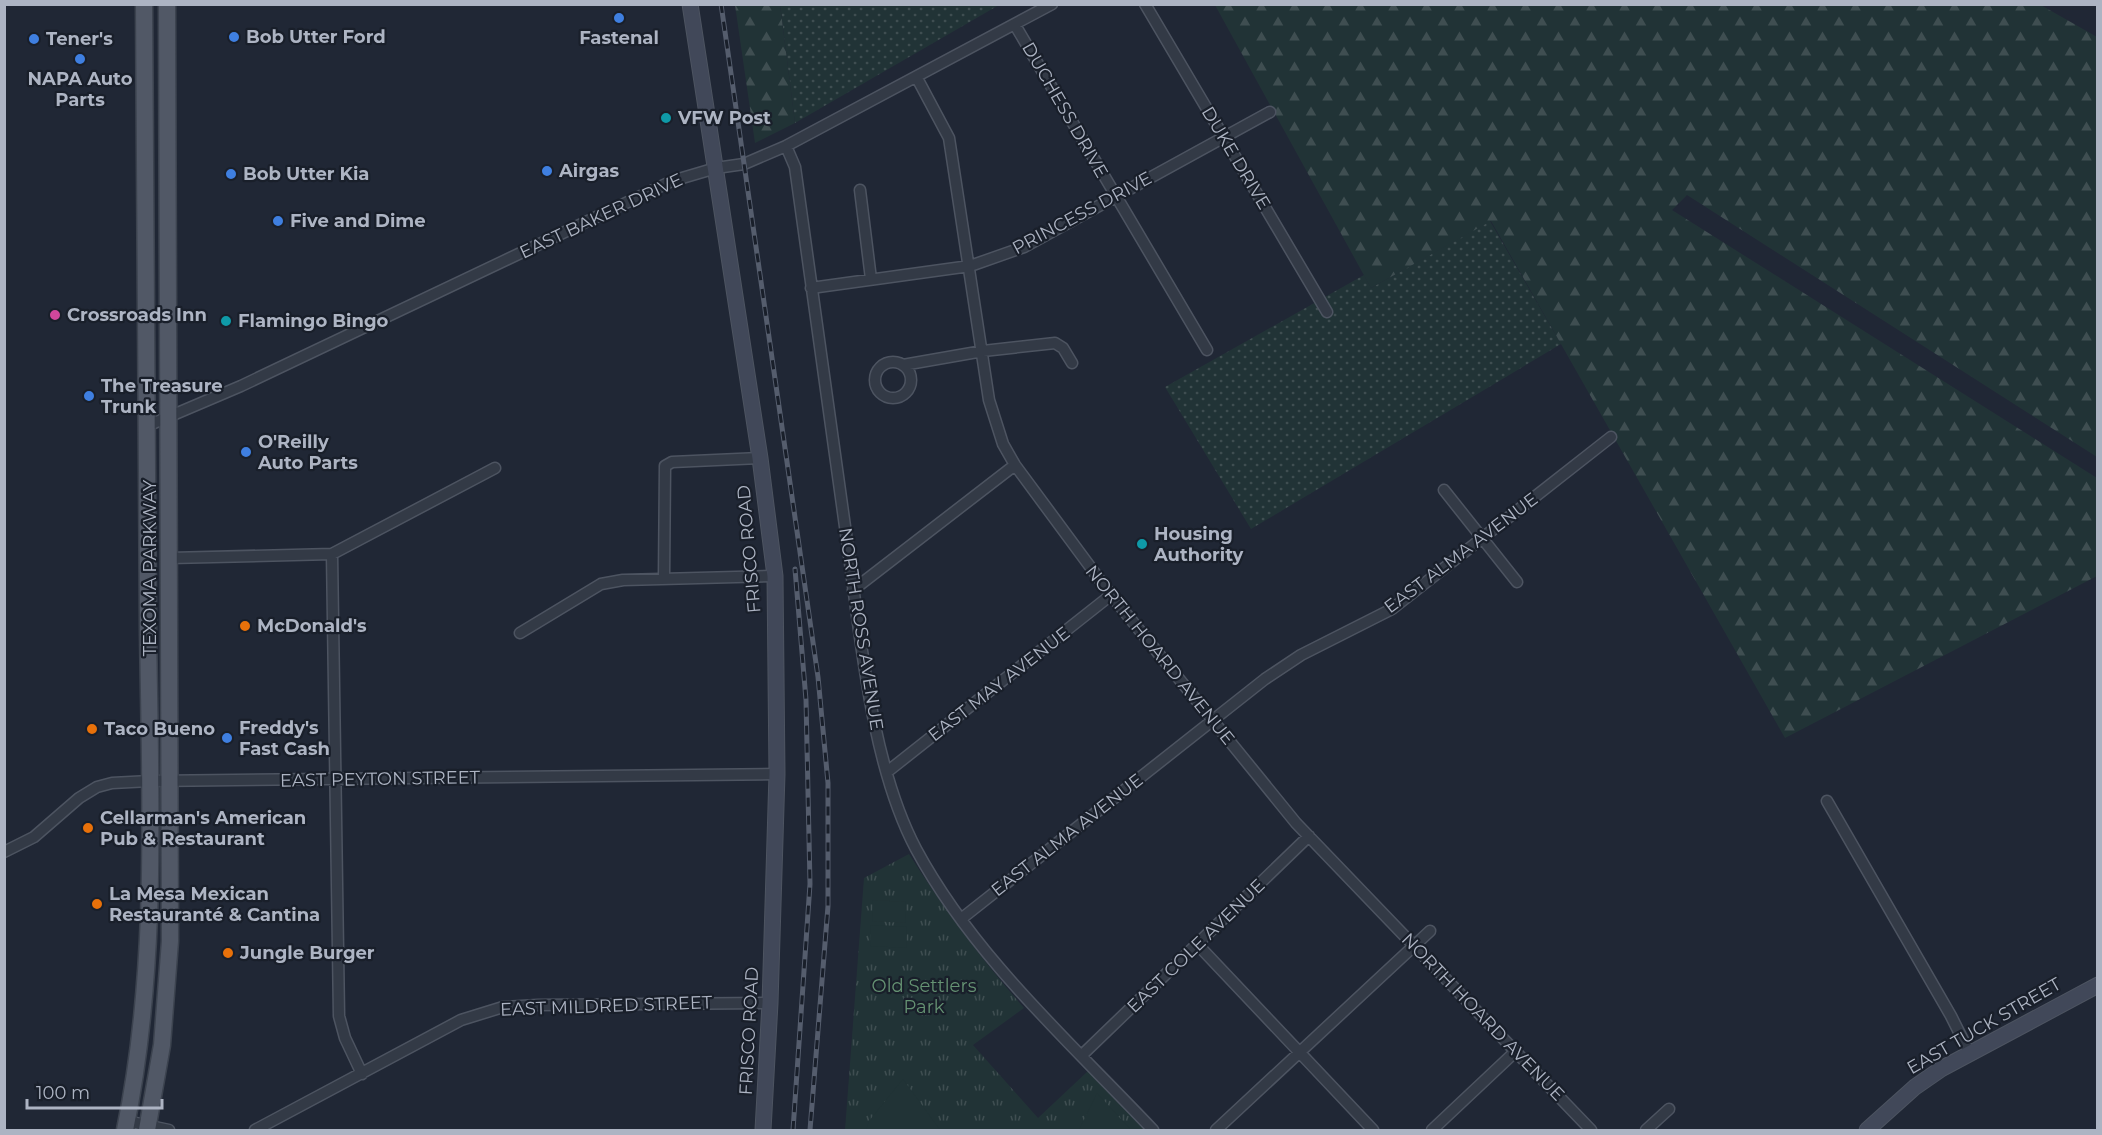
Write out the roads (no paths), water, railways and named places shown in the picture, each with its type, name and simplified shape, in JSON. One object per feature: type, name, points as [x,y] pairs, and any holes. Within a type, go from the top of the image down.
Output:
[{"type":"main road","name":"TEXOMA PARKWAY","points":[[148,1128],[162,1046],[170,941],[167,4]]},
{"type":"main road","name":"TEXOMA PARKWAY","points":[[126,1126],[140,1038],[148,938],[150,781],[144,5]]},
{"type":"street","name":"FRISCO ROAD","points":[[690,4],[760,458],[775,576],[777,774],[770,1003],[763,1131]]},
{"type":"street","name":"EAST BAKER DRIVE","points":[[147,426],[169,418],[672,181],[716,168],[744,164],[786,146],[1052,4]]},
{"type":"street","name":"DUKE DRIVE","points":[[1145,4],[1327,312]]},
{"type":"street","name":"DUCHESS DRIVE","points":[[1015,25],[1207,350]]},
{"type":"street","name":"NORTH HOARD AVENUE","points":[[917,78],[949,138],[989,400],[1003,444],[1015,465],[1111,595],[1309,836],[1592,1131]]},
{"type":"street","name":"PRINCESS DRIVE","points":[[811,288],[970,266],[1024,246],[1270,112]]},
{"type":"street","name":"NORTH ROSS AVENUE","points":[[786,146],[795,167],[859,640],[887,772],[915,846],[935,882],[961,919],[1000,969],[1153,1131]]},
{"type":"street","points":[[860,190],[871,279]]},
{"type":"street","points":[[903,365],[983,351],[1055,343],[1063,348],[1072,363]]},
{"type":"street","name":"EAST ALMA AVENUE","points":[[961,919],[1265,678],[1301,655],[1392,609],[1611,437]]},
{"type":"street","points":[[664,579],[665,466],[672,462],[760,458]]},
{"type":"street","points":[[853,590],[1015,465]]},
{"type":"street","points":[[170,558],[332,554],[495,468]]},
{"type":"street","points":[[1444,490],[1517,582]]},
{"type":"street","points":[[332,554],[338,780],[339,1016],[345,1038],[362,1074]]},
{"type":"street","points":[[520,633],[601,584],[623,580],[775,576]]},
{"type":"street","name":"EAST MAY AVENUE","points":[[887,772],[1111,595]]},
{"type":"street","name":"EAST PEYTON STREET","points":[[4,852],[34,837],[79,798],[97,787],[150,781],[777,774]]},
{"type":"street","points":[[1827,801],[1952,1016],[1971,1054]]},
{"type":"street","name":"EAST COLE AVENUE","points":[[1082,1055],[1309,836]]},
{"type":"street","points":[[1216,1131],[1430,931]]},
{"type":"street","points":[[1198,945],[1373,1131]]},
{"type":"street","name":"EAST TUCK STREET","points":[[1867,1131],[1915,1087],[2097,985]]},
{"type":"street","name":"EAST MILDRED STREET","points":[[255,1131],[461,1020],[503,1007],[770,1003]]},
{"type":"street","points":[[1432,1131],[1516,1051]]},
{"type":"street","points":[[1646,1131],[1669,1109]]},
{"type":"street","points":[[126,1126],[169,1131]]},
{"type":"railway","points":[[721,4],[818,677],[828,783],[828,906],[810,1130]]},
{"type":"railway","points":[[793,1130],[810,884],[806,700],[795,569]]},
{"type":"place","name":"Fastenal","points":[[619,18]]},
{"type":"place","name":"Bob Utter Ford","points":[[234,37]]},
{"type":"place","name":"Tener's","points":[[34,39]]},
{"type":"place","name":"NAPA Auto Parts","points":[[80,59]]},
{"type":"place","name":"VFW Post","points":[[666,118]]},
{"type":"place","name":"Airgas","points":[[547,171]]},
{"type":"place","name":"Bob Utter Kia","points":[[231,174]]},
{"type":"place","name":"Five and Dime","points":[[278,221]]},
{"type":"place","name":"Crossroads Inn","points":[[55,315]]},
{"type":"place","name":"Flamingo Bingo","points":[[226,321]]},
{"type":"place","name":"The Treasure Trunk","points":[[89,396]]},
{"type":"place","name":"O'Reilly Auto Parts","points":[[246,452]]},
{"type":"place","name":"Housing Authority","points":[[1142,544]]},
{"type":"place","name":"McDonald's","points":[[245,626]]},
{"type":"place","name":"Taco Bueno","points":[[92,729]]},
{"type":"place","name":"Freddy's Fast Cash","points":[[227,738]]},
{"type":"place","name":"Cellarman's American Pub & Restaurant","points":[[88,828]]},
{"type":"place","name":"La Mesa Mexican Restauranté & Cantina","points":[[97,904]]},
{"type":"place","name":"Jungle Burger","points":[[228,953]]},
{"type":"park label","name":"Old Settlers Park","points":[[924,996]]}]
